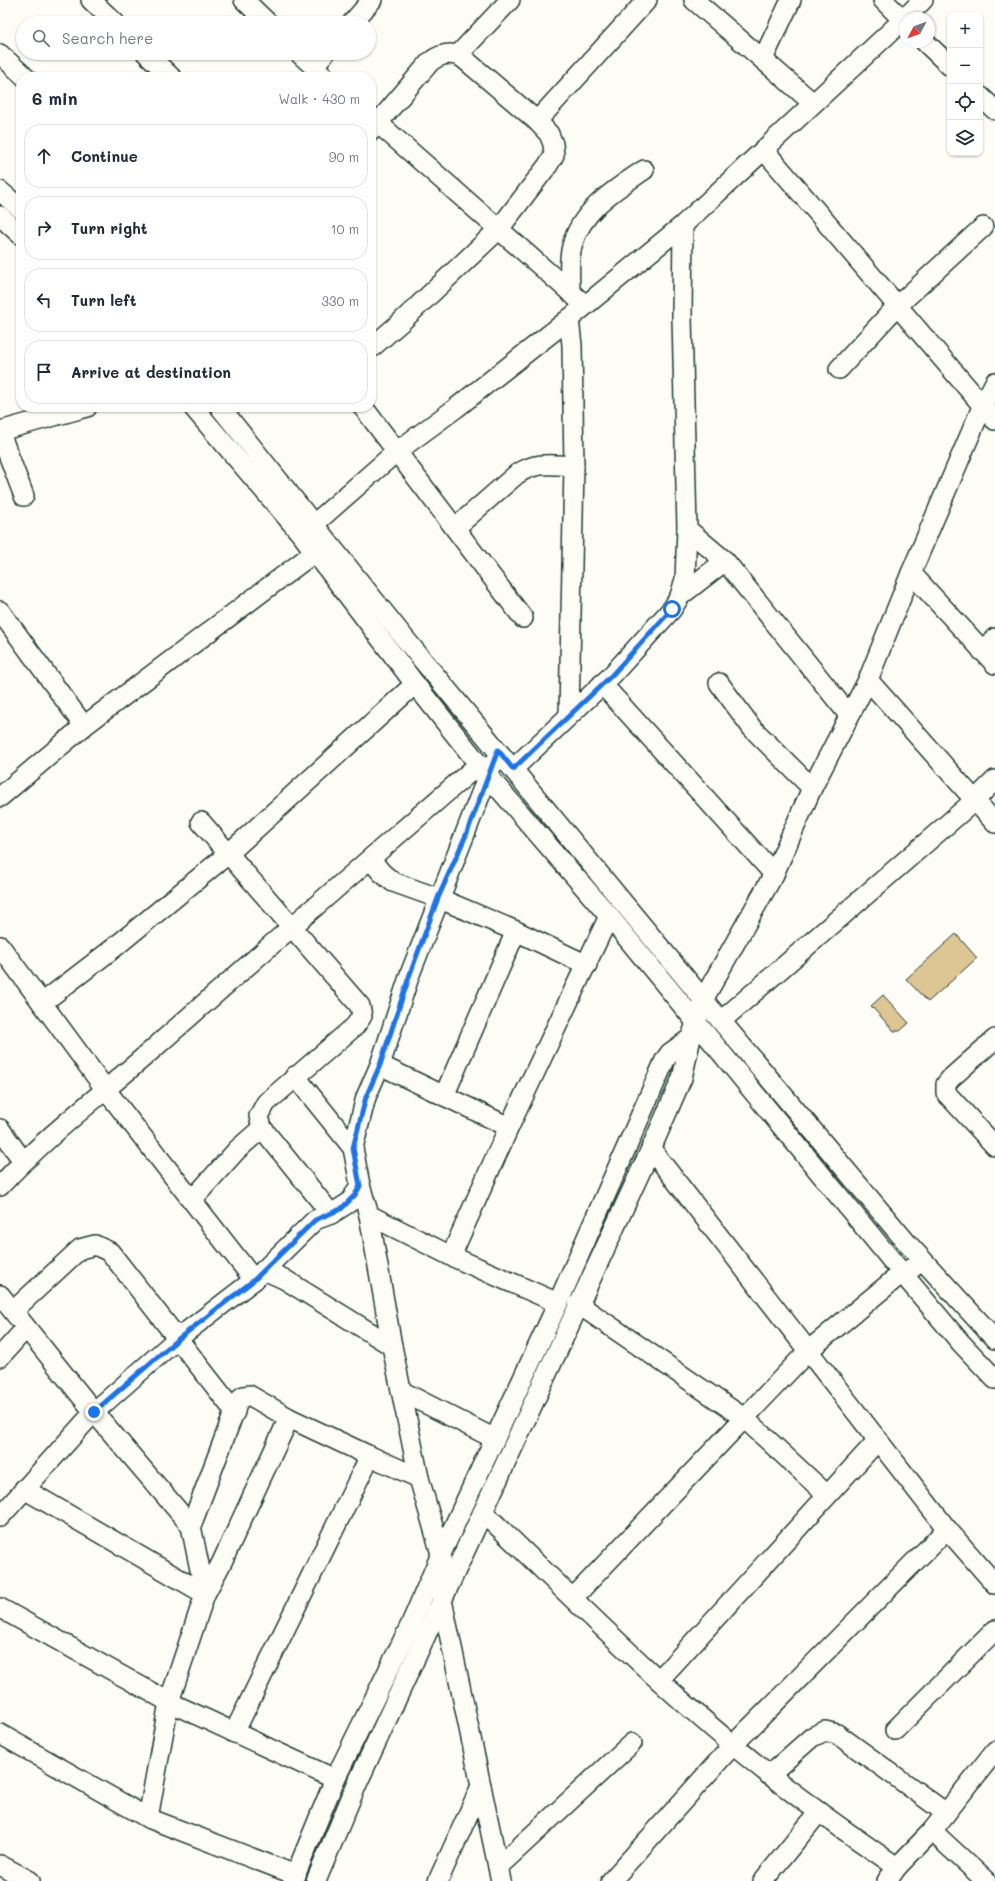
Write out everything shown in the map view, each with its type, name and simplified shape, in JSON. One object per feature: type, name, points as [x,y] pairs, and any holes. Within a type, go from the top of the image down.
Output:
[{"type":"street","points":[[91,0],[108,16]]},
{"type":"street","points":[[244,0],[261,16]]},
{"type":"street","points":[[358,16],[372,0]]},
{"type":"street","points":[[458,55],[510,0]]},
{"type":"street","points":[[537,121],[647,0]]},
{"type":"street","points":[[694,0],[814,103]]},
{"type":"street","points":[[763,59],[790,0]]},
{"type":"street","points":[[883,0],[899,16]]},
{"type":"street","points":[[912,12],[923,0]]},
{"type":"street","points":[[308,529],[396,452],[456,408],[569,320],[682,225],[899,26]]},
{"type":"street","points":[[931,48],[947,63]]},
{"type":"street","points":[[376,121],[435,58],[446,54],[458,55],[537,121],[549,134],[553,144],[554,155],[499,229],[376,344]]},
{"type":"street","points":[[153,60],[166,72]]},
{"type":"street","points":[[312,60],[321,65]]},
{"type":"street","points":[[3,63],[17,72]]},
{"type":"street","points":[[983,99],[995,110]]},
{"type":"street","points":[[376,126],[499,229],[585,305]]},
{"type":"street","points":[[764,150],[982,407],[995,420]]},
{"type":"street","points":[[570,292],[570,258],[576,234],[597,204],[610,193],[644,170]]},
{"type":"street","points":[[0,191],[16,205]]},
{"type":"street","points":[[0,216],[16,231]]},
{"type":"street","points":[[513,769],[602,684],[672,609],[680,596],[685,579],[687,529],[682,324],[682,225]]},
{"type":"street","points":[[839,369],[897,306],[983,227]]},
{"type":"street","points":[[569,320],[572,345],[574,466],[569,715]]},
{"type":"street","points":[[316,1881],[357,1784],[651,1149],[682,1078],[696,1020],[704,1000],[774,874],[812,788],[868,680],[911,573],[982,407],[995,382]]},
{"type":"street","points":[[24,496],[0,432],[70,412]]},
{"type":"street","points":[[197,412],[308,529],[406,640],[721,1021],[924,1261],[995,1339]]},
{"type":"street","points":[[224,412],[308,529],[315,552],[415,684],[484,770],[610,916],[696,1020],[902,1273],[961,1343],[995,1379]]},
{"type":"street","points":[[367,412],[523,618]]},
{"type":"street","points":[[455,528],[517,474],[528,467],[536,464],[574,466]]},
{"type":"street","points":[[687,529],[725,561],[849,715]]},
{"type":"street","points":[[0,797],[84,726],[315,552]]},
{"type":"street","points":[[680,596],[725,561]]},
{"type":"street","points":[[911,573],[988,644],[995,664]]},
{"type":"street","points":[[0,611],[84,726]]},
{"type":"street","points":[[868,680],[995,823]]},
{"type":"street","points":[[719,683],[752,728],[812,788]]},
{"type":"street","points":[[42,1003],[115,947],[228,854],[415,684]]},
{"type":"street","points":[[602,684],[774,874]]},
{"type":"street","points":[[498,750],[484,770],[410,974],[380,1065],[366,1097],[353,1148],[360,1186],[369,1215],[392,1346],[419,1478],[441,1554],[442,1600],[500,1874]]},
{"type":"street","points":[[0,1186],[23,1161],[106,1090],[290,926],[370,859],[484,770]]},
{"type":"street","points":[[721,1021],[974,801],[995,780]]},
{"type":"street","points":[[201,822],[360,1006],[362,1016],[355,1026],[295,1076],[266,1103],[259,1116],[262,1128],[331,1214]]},
{"type":"street","points":[[370,859],[382,873],[393,882],[438,898],[516,931],[588,965]]},
{"type":"street","points":[[451,1256],[509,1127],[588,965],[610,916]]},
{"type":"street","points":[[444,1096],[516,931]]},
{"type":"street","points":[[0,946],[106,1090],[192,1200],[259,1275],[284,1279],[392,1346]]},
{"type":"street","points":[[0,1734],[148,1818],[294,1878],[335,1779],[410,1626],[441,1554],[558,1303],[665,1060],[670,1053],[691,1038]]},
{"type":"street","points":[[995,1039],[951,1078],[946,1084],[946,1093],[995,1146]]},
{"type":"street","points":[[380,1065],[509,1127]]},
{"type":"street","points":[[295,1076],[353,1148]]},
{"type":"street","points":[[192,1200],[237,1150],[262,1128]]},
{"type":"street","points":[[0,1129],[23,1161]]},
{"type":"street","points":[[651,1149],[947,1529],[995,1584]]},
{"type":"street","points":[[0,1517],[94,1412],[177,1340],[259,1275],[299,1234],[315,1220],[331,1214],[350,1202],[360,1186]]},
{"type":"street","points":[[369,1215],[451,1256],[558,1303]]},
{"type":"street","points":[[13,1311],[80,1249],[95,1245],[110,1252],[177,1340],[235,1412]]},
{"type":"street","points":[[573,1598],[808,1350],[902,1273],[924,1261]]},
{"type":"street","points":[[0,1295],[94,1412],[191,1526],[205,1594]]},
{"type":"street","points":[[578,1304],[744,1418],[828,1495]]},
{"type":"street","points":[[0,1358],[26,1328]]},
{"type":"street","points":[[402,1391],[495,1439]]},
{"type":"street","points":[[191,1526],[238,1402],[243,1396],[249,1396],[289,1418],[419,1478]]},
{"type":"street","points":[[148,1818],[169,1702],[205,1594],[221,1564],[289,1418]]},
{"type":"street","points":[[659,1680],[878,1440]]},
{"type":"street","points":[[234,1733],[370,1456]]},
{"type":"street","points":[[24,1489],[205,1594]]},
{"type":"street","points":[[482,1512],[659,1680],[769,1775],[819,1812],[892,1874],[932,1831],[995,1751]]},
{"type":"street","points":[[611,1881],[733,1744],[947,1529]]},
{"type":"street","points":[[0,1608],[169,1702],[335,1779]]},
{"type":"street","points":[[895,1730],[995,1630]]},
{"type":"street","points":[[769,1775],[812,1737],[825,1731],[838,1734],[946,1813]]},
{"type":"street","points":[[500,1874],[632,1743]]},
{"type":"street","points":[[438,1881],[481,1786]]},
{"type":"street","points":[[763,1881],[819,1812]]},
{"type":"street","points":[[932,1831],[986,1881]]},
{"type":"street","points":[[0,1865],[30,1881]]},
{"type":"building","points":[[956,934],[977,958],[928,1002],[906,979]]},
{"type":"building","points":[[883,995],[909,1023],[900,1031],[894,1031],[871,1006]]},
{"type":"route","points":[[94,1412],[177,1340],[254,1280],[299,1234],[315,1220],[341,1209],[350,1202],[360,1186],[353,1148],[366,1097],[380,1065],[410,974],[438,898],[466,835],[498,750],[513,769],[611,676],[672,609]]}]
